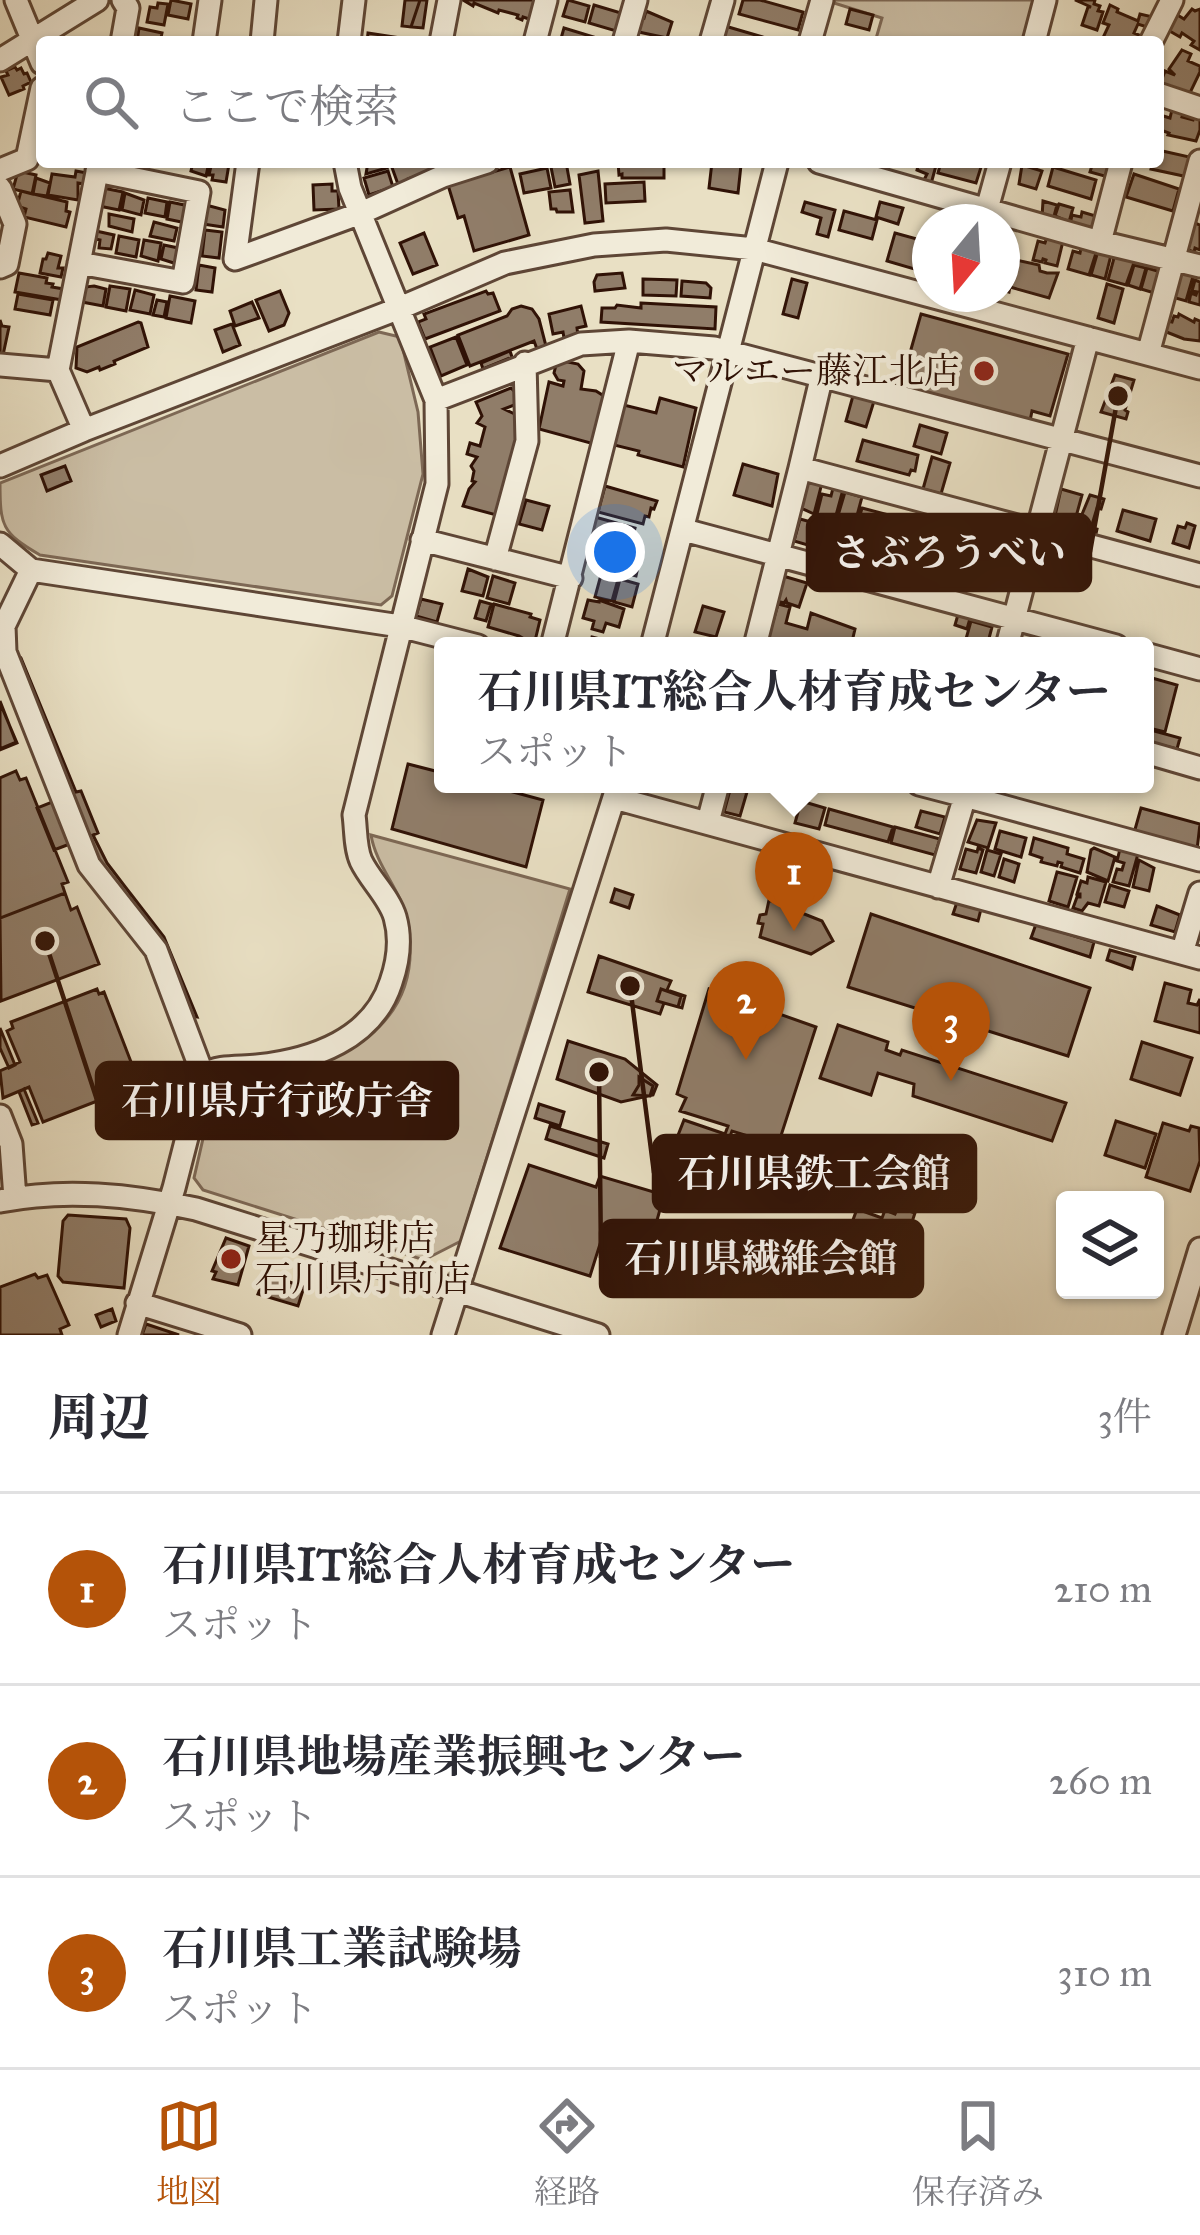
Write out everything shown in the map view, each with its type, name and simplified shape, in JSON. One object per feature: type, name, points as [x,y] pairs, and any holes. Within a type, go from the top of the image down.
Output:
[{"type":"street","points":[[16,0],[36,49]]},
{"type":"street","points":[[39,36],[98,0]]},
{"type":"street","points":[[123,0],[128,8],[123,36]]},
{"type":"street","points":[[205,36],[210,0]]},
{"type":"street","points":[[263,36],[266,0]]},
{"type":"street","points":[[350,36],[354,0]]},
{"type":"street","points":[[442,36],[449,0]]},
{"type":"street","points":[[537,36],[546,0]]},
{"type":"street","points":[[626,36],[636,0]]},
{"type":"street","points":[[713,36],[723,0]]},
{"type":"street","points":[[812,36],[822,0]]},
{"type":"street","points":[[1036,36],[1045,0]]},
{"type":"street","points":[[1153,36],[1172,0]]},
{"type":"street","points":[[0,60],[36,38]]},
{"type":"street","points":[[1164,96],[1200,108]]},
{"type":"street","points":[[0,170],[27,159],[36,116]]},
{"type":"street","points":[[1148,354],[1200,161]]},
{"type":"street","points":[[84,430],[58,370],[98,168]]},
{"type":"street","points":[[79,263],[183,282],[199,192],[106,168]]},
{"type":"street","points":[[247,168],[235,259],[361,213],[440,169]]},
{"type":"street","points":[[203,1075],[215,1068],[260,1066],[323,1051],[352,1037],[375,1016],[389,990],[398,950],[395,916],[359,858],[354,815],[437,484],[436,400],[350,188],[346,168]]},
{"type":"street","points":[[654,637],[775,168]]},
{"type":"street","points":[[988,204],[998,168]]},
{"type":"street","points":[[1100,242],[1119,168]]},
{"type":"street","points":[[877,170],[973,204]]},
{"type":"street","points":[[0,188],[15,224],[7,264],[0,267]]},
{"type":"street","points":[[1020,219],[1200,266]]},
{"type":"street","points":[[0,466],[505,263],[594,245],[666,240],[754,249],[1200,368]]},
{"type":"street","points":[[1010,637],[1088,338]]},
{"type":"street","points":[[436,400],[581,344],[629,341],[714,348],[1200,476]]},
{"type":"street","points":[[554,637],[629,341]]},
{"type":"street","points":[[495,559],[526,441],[525,363]]},
{"type":"street","points":[[0,365],[58,370]]},
{"type":"street","points":[[759,637],[822,375]]},
{"type":"street","points":[[800,468],[1200,575]]},
{"type":"street","points":[[684,530],[1084,637]]},
{"type":"street","points":[[422,540],[571,578]]},
{"type":"street","points":[[0,544],[31,570],[400,626],[443,637]]},
{"type":"street","points":[[31,570],[4,626],[5,652],[88,865],[156,950],[203,1075],[129,1335]]},
{"type":"street","points":[[1154,656],[1200,669]]},
{"type":"street","points":[[1154,755],[1200,768]]},
{"type":"street","points":[[443,1335],[615,793]]},
{"type":"street","points":[[622,793],[708,822],[1191,955],[1200,893]]},
{"type":"street","points":[[708,822],[716,793]]},
{"type":"street","points":[[938,887],[965,793]]},
{"type":"street","points":[[976,793],[1200,860]]},
{"type":"street","points":[[0,1116],[11,1144],[8,1200],[75,1193],[196,1209],[598,1335]]},
{"type":"street","points":[[1174,1335],[1200,1249]]},
{"type":"street","points":[[137,1303],[234,1334]]},
{"type":"shaded area","points":[[1038,0],[1029,36],[877,36],[882,18],[834,3]]},
{"type":"shaded area","points":[[379,332],[400,337],[418,412],[423,474],[392,596],[381,605],[40,555],[6,527],[0,483]]},
{"type":"shaded area","points":[[371,835],[570,889],[461,1241],[424,1260],[203,1190],[194,1178],[220,1081],[276,1077],[333,1058],[379,1027],[395,1006],[406,982],[407,920]]},
{"type":"building","points":[[171,0],[191,4],[188,19],[168,15]]},
{"type":"building","points":[[405,0],[420,0],[411,27],[402,26]]},
{"type":"building","points":[[420,0],[427,0],[423,28],[411,27]]},
{"type":"building","points":[[463,0],[538,0],[532,20],[522,20]]},
{"type":"building","points":[[568,0],[589,6],[585,22],[563,16]]},
{"type":"building","points":[[743,0],[803,12],[798,30],[739,14]]},
{"type":"building","points":[[1075,0],[1095,0],[1100,6],[1098,11],[1103,12],[1097,30],[1082,25],[1091,7]]},
{"type":"building","points":[[158,3],[168,4],[164,25],[147,22],[150,7],[157,8]]},
{"type":"building","points":[[594,5],[621,13],[616,31],[589,23]]},
{"type":"building","points":[[1110,5],[1138,21],[1140,14],[1153,17],[1150,28],[1138,24],[1134,33],[1139,36],[1104,36],[1109,25],[1103,23]]},
{"type":"building","points":[[850,9],[873,15],[869,30],[846,24]]},
{"type":"building","points":[[1192,9],[1200,9],[1200,50],[1182,33],[1180,37],[1161,26],[1171,11],[1184,19]]},
{"type":"building","points":[[646,11],[672,22],[668,36],[634,31],[638,16],[644,18]]},
{"type":"building","points":[[725,26],[759,36],[722,36]]},
{"type":"building","points":[[139,28],[162,33],[161,36],[138,36]]},
{"type":"building","points":[[564,28],[590,36],[562,36]]},
{"type":"building","points":[[1182,50],[1191,54],[1188,61],[1200,66],[1188,97],[1164,89],[1165,71],[1175,75],[1169,69]]},
{"type":"building","points":[[15,67],[27,73],[31,82],[9,95],[1,77]]},
{"type":"building","points":[[1173,105],[1185,108],[1182,117],[1193,120],[1196,110],[1200,111],[1196,141],[1168,135],[1164,116],[1170,118]]},
{"type":"building","points":[[1164,151],[1194,158],[1188,177],[1151,169],[1164,168]]},
{"type":"building","points":[[211,168],[228,168],[226,182],[209,175]]},
{"type":"building","points":[[392,168],[431,168],[408,179],[399,187]]},
{"type":"building","points":[[510,168],[529,235],[474,251],[448,185]]},
{"type":"building","points":[[547,168],[551,188],[524,193],[520,174]]},
{"type":"building","points":[[551,168],[567,168],[570,184],[555,187]]},
{"type":"building","points":[[618,168],[664,168],[664,178],[619,175]]},
{"type":"building","points":[[711,168],[741,168],[738,193],[709,188]]},
{"type":"building","points":[[935,168],[931,184],[923,182],[927,174],[917,170]]},
{"type":"building","points":[[939,168],[981,168],[976,183],[938,173]]},
{"type":"building","points":[[1022,168],[1042,171],[1036,189],[1019,184]]},
{"type":"building","points":[[1053,168],[1096,180],[1091,199],[1048,186]]},
{"type":"building","points":[[1091,168],[1110,168],[1108,177],[1090,172]]},
{"type":"building","points":[[18,171],[36,175],[32,194],[13,189]]},
{"type":"building","points":[[76,171],[87,173],[85,184],[78,183],[78,200],[48,195],[52,174],[75,177]]},
{"type":"building","points":[[388,171],[393,187],[369,195],[364,178]]},
{"type":"building","points":[[598,171],[603,221],[585,223],[579,175]]},
{"type":"building","points":[[1134,174],[1179,189],[1173,211],[1126,197]]},
{"type":"building","points":[[36,178],[50,183],[47,196],[33,194]]},
{"type":"building","points":[[644,182],[645,201],[606,203],[605,184]]},
{"type":"building","points":[[332,184],[332,191],[338,191],[339,209],[314,210],[313,185]]},
{"type":"building","points":[[103,188],[123,192],[119,210],[99,206]]},
{"type":"building","points":[[570,190],[573,212],[551,209],[549,192]]},
{"type":"building","points":[[21,191],[67,202],[66,227],[24,217],[26,209],[17,206]]},
{"type":"building","points":[[125,193],[144,200],[141,215],[122,210]]},
{"type":"building","points":[[148,198],[167,202],[165,217],[145,213]]},
{"type":"building","points":[[1043,201],[1057,205],[1053,220],[1042,217]]},
{"type":"building","points":[[170,202],[189,206],[186,223],[167,219]]},
{"type":"building","points":[[805,202],[835,210],[828,237],[817,234],[821,218],[802,212]]},
{"type":"building","points":[[880,202],[903,208],[898,224],[876,217]]},
{"type":"building","points":[[1059,204],[1073,208],[1069,222],[1055,216]]},
{"type":"building","points":[[206,205],[225,210],[223,227],[203,224]]},
{"type":"building","points":[[844,211],[877,220],[872,239],[839,230]]},
{"type":"building","points":[[1082,212],[1099,217],[1095,232],[1070,225],[1072,215],[1081,217]]},
{"type":"building","points":[[109,214],[134,219],[132,232],[109,226]]},
{"type":"building","points":[[154,222],[177,228],[174,241],[150,236]]},
{"type":"building","points":[[1195,223],[1200,225],[1200,250],[1194,252],[1185,249]]},
{"type":"building","points":[[205,230],[222,232],[219,258],[202,256]]},
{"type":"building","points":[[96,231],[114,235],[111,249],[99,248]]},
{"type":"building","points":[[424,233],[437,265],[413,274],[400,243]]},
{"type":"building","points":[[895,233],[912,238],[912,268],[887,261]]},
{"type":"building","points":[[1048,234],[1064,237],[1057,266],[1033,260],[1038,241],[1045,243]]},
{"type":"building","points":[[119,236],[139,240],[136,257],[116,253]]},
{"type":"building","points":[[144,240],[161,243],[158,261],[141,256]]},
{"type":"building","points":[[164,245],[183,249],[180,265],[161,259]]},
{"type":"building","points":[[1086,247],[1097,250],[1089,275],[1068,269],[1073,251],[1080,253]]},
{"type":"building","points":[[1098,251],[1111,255],[1105,279],[1091,275]]},
{"type":"building","points":[[48,253],[61,256],[61,277],[40,273]]},
{"type":"building","points":[[1117,256],[1136,257],[1126,285],[1108,280]]},
{"type":"building","points":[[1020,261],[1058,273],[1049,298],[1020,290]]},
{"type":"building","points":[[199,265],[215,268],[212,292],[196,290]]},
{"type":"building","points":[[1134,265],[1146,268],[1140,289],[1128,285]]},
{"type":"building","points":[[1147,268],[1161,272],[1154,293],[1141,289]]},
{"type":"building","points":[[1179,269],[1194,273],[1186,301],[1172,297]]},
{"type":"building","points":[[19,273],[47,278],[52,287],[64,289],[62,300],[15,292]]},
{"type":"building","points":[[622,273],[625,288],[595,291],[597,275]]},
{"type":"building","points":[[643,279],[677,280],[676,296],[643,295]]},
{"type":"building","points":[[792,279],[807,283],[798,318],[783,314]]},
{"type":"building","points":[[1195,280],[1200,282],[1200,305],[1189,302],[1191,293],[1197,292],[1192,291]]},
{"type":"building","points":[[682,281],[706,283],[710,298],[681,296]]},
{"type":"building","points":[[1107,284],[1123,289],[1114,323],[1098,318]]},
{"type":"building","points":[[110,286],[130,289],[126,311],[106,307]]},
{"type":"building","points":[[85,287],[106,289],[103,306],[82,302]]},
{"type":"building","points":[[135,290],[154,295],[150,314],[130,310]]},
{"type":"building","points":[[280,291],[289,313],[284,325],[269,331],[256,300]]},
{"type":"building","points":[[486,291],[493,293],[500,311],[425,339],[418,322],[426,319],[424,314]]},
{"type":"building","points":[[18,294],[53,300],[50,315],[15,309]]},
{"type":"building","points":[[170,296],[195,301],[191,323],[166,318]]},
{"type":"building","points":[[157,300],[167,302],[164,317],[153,315]]},
{"type":"building","points":[[252,302],[259,318],[235,326],[230,311]]},
{"type":"building","points":[[641,303],[716,307],[715,329],[601,322],[602,308],[641,308]]},
{"type":"building","points":[[521,306],[532,309],[539,319],[546,346],[537,349],[534,341],[470,366],[458,335]]},
{"type":"building","points":[[581,306],[586,326],[577,328],[578,335],[553,334],[549,314]]},
{"type":"building","name":"マルエー藤江北店","points":[[921,314],[1068,354],[1050,416],[1032,411],[1029,426],[900,388]]},
{"type":"building","points":[[1179,314],[1200,321],[1200,341],[1164,331],[1167,321]]},
{"type":"building","points":[[0,320],[9,327],[3,355],[0,354]]},
{"type":"building","points":[[138,322],[148,347],[100,370],[76,368],[77,347]]},
{"type":"building","points":[[232,324],[240,345],[223,352],[215,330]]},
{"type":"building","points":[[456,337],[467,365],[441,376],[430,347]]},
{"type":"building","points":[[510,351],[512,357],[483,369],[481,363]]},
{"type":"building","points":[[563,361],[578,364],[584,371],[581,389],[607,398],[594,444],[539,429],[549,382],[563,386],[564,381],[554,373]]},
{"type":"building","points":[[1115,375],[1134,380],[1126,419],[1101,412]]},
{"type":"building","points":[[511,388],[517,404],[504,409],[519,416],[519,440],[500,516],[463,506],[475,482],[471,466],[477,457],[467,454],[470,443],[480,446],[485,427],[477,423],[482,416],[476,402]]},
{"type":"building","points":[[854,392],[875,398],[866,427],[846,421]]},
{"type":"building","points":[[660,398],[696,408],[683,467],[614,445],[624,405],[656,413]]},
{"type":"building","points":[[920,425],[947,433],[941,454],[914,446]]},
{"type":"building","points":[[863,440],[918,455],[915,471],[909,475],[857,461]]},
{"type":"building","points":[[932,457],[950,463],[941,494],[923,489]]},
{"type":"building","points":[[743,464],[778,474],[772,506],[734,495]]},
{"type":"building","points":[[65,466],[71,481],[47,491],[41,475]]},
{"type":"building","points":[[806,479],[823,479],[814,514],[801,508]]},
{"type":"building","points":[[834,484],[844,486],[835,519],[817,514],[822,494],[831,496]]},
{"type":"building","points":[[605,486],[657,501],[654,509],[643,524],[598,512]]},
{"type":"building","points":[[1061,489],[1082,495],[1074,524],[1055,516]]},
{"type":"building","points":[[845,492],[862,497],[855,523],[837,519]]},
{"type":"building","points":[[1090,495],[1104,499],[1091,528],[1078,524]]},
{"type":"building","points":[[526,500],[549,506],[542,530],[519,524]]},
{"type":"building","points":[[862,508],[908,520],[903,538],[857,526]]},
{"type":"building","points":[[1123,510],[1156,519],[1150,541],[1117,531]]},
{"type":"building","points":[[595,517],[635,528],[631,545],[590,534]]},
{"type":"building","points":[[800,519],[841,530],[835,553],[794,541]]},
{"type":"building","points":[[1187,523],[1195,526],[1189,548],[1173,543],[1178,526],[1185,528]]},
{"type":"building","points":[[1077,524],[1097,529],[1095,538],[1074,532]]},
{"type":"building","points":[[846,530],[885,541],[879,561],[841,551]]},
{"type":"building","points":[[985,532],[998,539],[991,563],[973,557]]},
{"type":"building","points":[[1003,546],[1017,550],[1012,568],[998,564]]},
{"type":"building","points":[[607,548],[640,558],[636,576],[596,566],[597,558],[604,560]]},
{"type":"building","points":[[468,569],[488,577],[483,596],[462,591]]},
{"type":"building","points":[[602,571],[619,576],[612,601],[595,597]]},
{"type":"building","points":[[493,576],[515,583],[509,604],[487,598]]},
{"type":"building","points":[[783,576],[807,583],[799,607],[773,600]]},
{"type":"building","points":[[620,579],[638,584],[632,607],[614,602]]},
{"type":"building","points":[[421,599],[442,604],[437,622],[416,616]]},
{"type":"building","points":[[588,600],[624,609],[619,627],[606,623],[603,632],[592,629],[594,621],[583,618]]},
{"type":"building","points":[[480,601],[491,604],[486,621],[475,618]]},
{"type":"building","points":[[494,604],[540,620],[536,637],[488,627]]},
{"type":"building","points":[[778,604],[790,607],[786,623],[807,629],[811,613],[855,629],[853,637],[768,637]]},
{"type":"building","points":[[703,606],[724,612],[716,637],[695,632]]},
{"type":"building","points":[[959,611],[971,615],[967,629],[955,625]]},
{"type":"building","points":[[971,621],[992,627],[989,637],[967,637]]},
{"type":"building","points":[[21,658],[76,792],[81,791],[98,833],[93,835],[130,893],[128,900],[102,866],[88,837],[54,850],[37,808],[70,795]]},
{"type":"building","points":[[1154,679],[1177,685],[1165,732],[1154,729]]},
{"type":"building","points":[[0,701],[16,742],[0,749]]},
{"type":"building","points":[[0,703],[17,743],[0,750]]},
{"type":"building","points":[[1154,731],[1180,738],[1177,749],[1154,743]]},
{"type":"building","points":[[408,764],[434,771],[434,793],[517,793],[543,800],[526,867],[392,829]]},
{"type":"building","points":[[16,771],[20,780],[26,778],[68,882],[62,884],[65,893],[0,918],[0,778]]},
{"type":"building","points":[[729,793],[747,793],[740,816],[724,812]]},
{"type":"building","points":[[801,801],[825,808],[819,829],[795,823]]},
{"type":"building","points":[[1141,808],[1200,824],[1197,850],[1134,833]]},
{"type":"building","points":[[829,809],[893,827],[888,842],[825,825]]},
{"type":"building","points":[[921,811],[945,817],[940,834],[916,827]]},
{"type":"building","points":[[977,820],[996,823],[988,848],[968,842]]},
{"type":"building","points":[[895,827],[940,839],[935,855],[891,843]]},
{"type":"building","points":[[1000,831],[1026,838],[1021,857],[995,849]]},
{"type":"building","points":[[1034,838],[1068,848],[1067,854],[1084,859],[1080,873],[1030,854]]},
{"type":"building","points":[[1094,848],[1115,857],[1108,881],[1087,872]]},
{"type":"building","points":[[966,849],[977,852],[983,850],[976,873],[960,869]]},
{"type":"building","points":[[1120,849],[1138,854],[1129,886],[1113,882],[1124,863],[1117,861]]},
{"type":"building","points":[[987,850],[1001,854],[994,876],[981,872]]},
{"type":"building","points":[[1004,859],[1019,864],[1014,882],[999,877]]},
{"type":"building","points":[[1139,860],[1154,868],[1149,891],[1133,887]]},
{"type":"building","points":[[1057,872],[1077,877],[1068,907],[1049,901]]},
{"type":"building","points":[[1088,877],[1106,882],[1099,906],[1088,903],[1082,911],[1073,908],[1081,881],[1087,883]]},
{"type":"building","points":[[1110,885],[1129,891],[1124,907],[1105,902]]},
{"type":"building","points":[[615,889],[633,895],[629,908],[611,902]]},
{"type":"building","points":[[65,893],[71,910],[77,907],[99,964],[1,1001],[0,918]]},
{"type":"building","points":[[130,893],[164,937],[197,1017],[190,1016],[128,900]]},
{"type":"building","points":[[769,900],[822,921],[833,941],[811,954],[760,937],[763,924],[758,923]]},
{"type":"building","points":[[957,902],[981,909],[978,921],[953,914]]},
{"type":"building","points":[[1157,906],[1180,915],[1175,932],[1151,925]]},
{"type":"building","points":[[871,914],[1090,988],[1068,1056],[848,987]]},
{"type":"building","points":[[1036,924],[1094,942],[1090,957],[1031,938]]},
{"type":"building","points":[[1110,950],[1135,957],[1132,969],[1107,960]]},
{"type":"building","points":[[599,956],[671,981],[667,990],[685,996],[682,1008],[664,1003],[660,1014],[588,992]]},
{"type":"building","points":[[1165,983],[1191,990],[1188,1003],[1197,1005],[1200,999],[1200,1033],[1155,1021]]},
{"type":"building","points":[[97,989],[99,994],[104,992],[138,1080],[136,1086],[43,1122],[29,1087],[3,1098],[0,1071],[20,1062],[7,1031],[13,1028],[11,1022]]},
{"type":"building","points":[[661,989],[681,996],[678,1007],[657,1001]]},
{"type":"building","points":[[709,989],[816,1027],[778,1145],[732,1131],[722,1157],[710,1167],[696,1168],[680,1158],[675,1143],[684,1120],[725,1134],[728,1126],[680,1111],[686,1098],[677,1094]]},
{"type":"building","points":[[838,1025],[888,1042],[886,1050],[900,1055],[902,1050],[1066,1103],[1052,1141],[913,1096],[914,1084],[878,1073],[871,1095],[820,1078]]},
{"type":"building","points":[[0,1028],[15,1065],[9,1068],[0,1048]]},
{"type":"building","points":[[568,1041],[625,1059],[657,1085],[653,1095],[621,1102],[557,1079]]},
{"type":"building","points":[[1142,1042],[1192,1058],[1180,1095],[1131,1079]]},
{"type":"building","points":[[639,1077],[653,1086],[650,1096],[633,1095]]},
{"type":"building","points":[[24,1089],[38,1123],[32,1125],[19,1092]]},
{"type":"building","points":[[539,1104],[564,1112],[560,1126],[535,1118]]},
{"type":"building","points":[[1116,1121],[1156,1134],[1145,1168],[1105,1155]]},
{"type":"building","points":[[1163,1123],[1189,1131],[1191,1126],[1199,1128],[1200,1161],[1190,1191],[1146,1177]]},
{"type":"building","points":[[550,1126],[608,1144],[604,1158],[546,1139]]},
{"type":"building","points":[[529,1165],[596,1187],[600,1176],[664,1195],[651,1242],[605,1228],[590,1276],[500,1248]]},
{"type":"building","points":[[898,1207],[915,1213],[907,1237],[900,1234],[896,1244],[850,1228],[857,1209],[882,1218],[885,1210],[895,1214]]},
{"type":"building","points":[[68,1215],[126,1219],[130,1228],[124,1288],[63,1282],[58,1276],[63,1221]]},
{"type":"building","name":"星乃珈琲店 石川県庁前店","points":[[226,1238],[249,1246],[238,1285],[213,1279]]},
{"type":"building","points":[[35,1274],[38,1278],[47,1275],[69,1325],[60,1329],[62,1335],[0,1335],[0,1287]]},
{"type":"building","points":[[266,1274],[304,1287],[298,1306],[258,1294]]},
{"type":"building","points":[[112,1309],[116,1321],[101,1327],[96,1315]]},
{"type":"building","points":[[146,1324],[179,1335],[142,1335]]},
{"type":"place","name":"マルエー藤江北店","points":[[984,371]]},
{"type":"place","name":"さぶろうべい","points":[[1118,396]]},
{"type":"place","name":"石川県IT総合人材育成センター","points":[[794,931]]},
{"type":"place","name":"石川県庁行政庁舎","points":[[45,941]]},
{"type":"place","name":"石川県鉄工会館","points":[[630,986]]},
{"type":"place","name":"石川県地場産業振興センター","points":[[746,1060]]},
{"type":"place","name":"石川県繊維会館","points":[[599,1072]]},
{"type":"place","name":"石川県工業試験場","points":[[951,1081]]},
{"type":"place","name":"星乃珈琲店 石川県庁前店","points":[[231,1259]]}]
